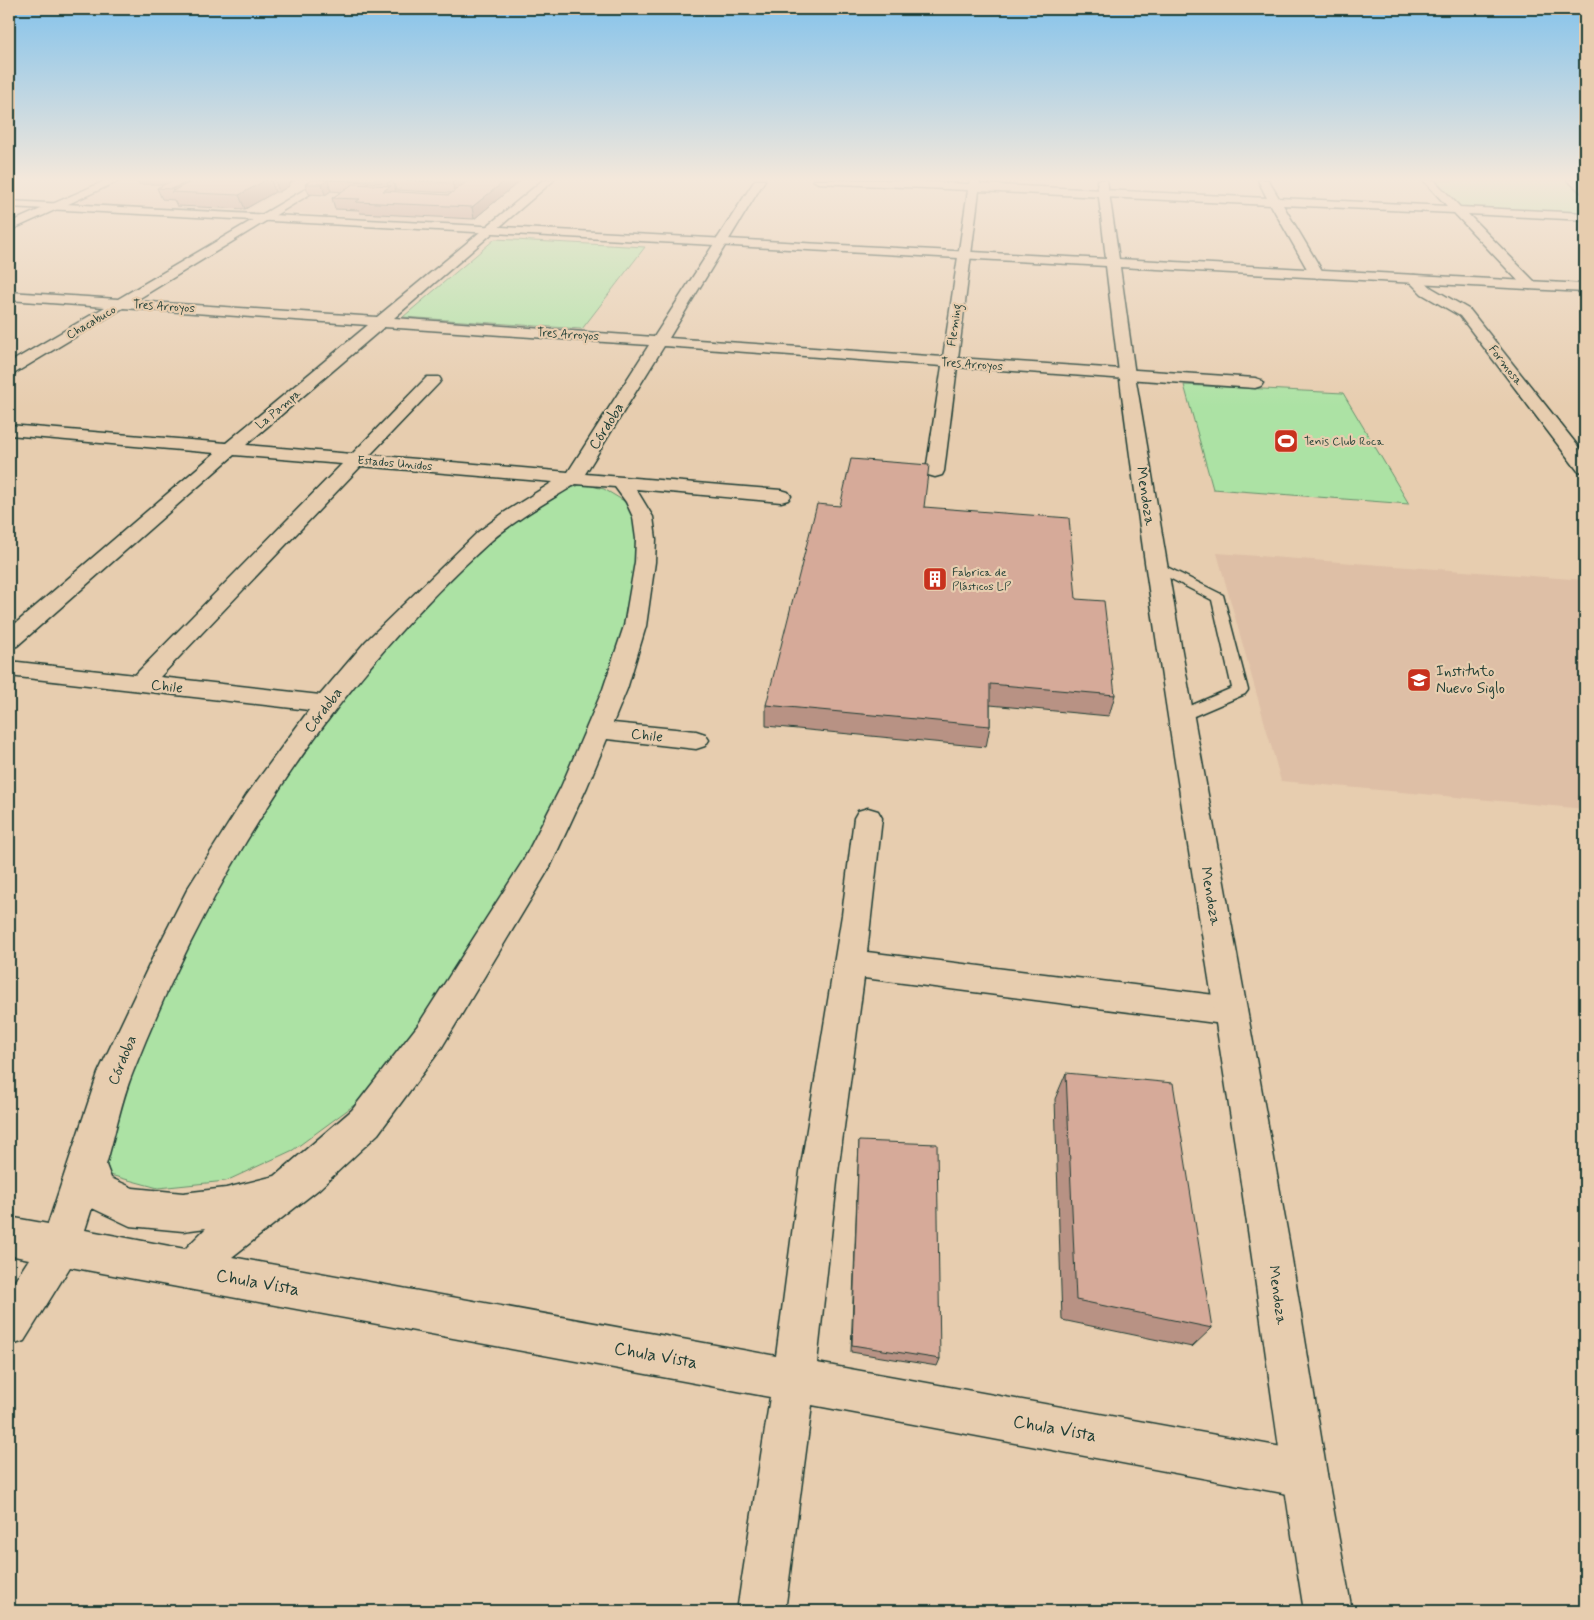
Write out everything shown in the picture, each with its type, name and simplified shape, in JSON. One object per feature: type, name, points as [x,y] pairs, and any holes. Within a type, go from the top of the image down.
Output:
[{"type":"street","name":"Chacabuco","points":[[9,370],[202,256]]},
{"type":"street","name":"La Pampa","points":[[9,641],[230,449],[461,256]]},
{"type":"street","name":"Córdoba","points":[[9,1326],[60,1246],[115,1073],[164,966],[199,896],[256,803],[326,704],[374,646],[461,557],[512,516],[574,477],[714,256]]},
{"type":"street","name":"Fleming","points":[[935,471],[964,256]]},
{"type":"street","points":[[975,256],[1585,288]]},
{"type":"street","name":"Mendoza","points":[[1112,256],[1127,375],[1180,717],[1270,1241],[1304,1474],[1328,1611]]},
{"type":"street","points":[[1306,256],[1317,274]]},
{"type":"street","points":[[1501,256],[1530,285]]},
{"type":"street","name":"Formosa","points":[[1414,279],[1427,291],[1465,313],[1585,466]]},
{"type":"street","name":"Tres Arroyos","points":[[9,296],[1255,383]]},
{"type":"street","points":[[141,683],[432,380]]},
{"type":"street","name":"Estados Unidos","points":[[9,430],[781,496]]},
{"type":"street","points":[[191,1270],[221,1241],[296,1184],[365,1122],[430,1036],[535,867],[574,787],[598,730],[615,689],[636,626],[645,562],[646,538],[643,517],[635,501],[620,481]]},
{"type":"street","name":"Chile","points":[[9,668],[326,704]]},
{"type":"street","name":"Chile","points":[[598,730],[696,740]]},
{"type":"street","points":[[761,1611],[794,1380],[819,1172],[850,963],[868,818]]},
{"type":"street","points":[[850,963],[1231,1010]]},
{"type":"street","points":[[87,1166],[98,1191],[130,1207],[174,1211],[226,1207],[262,1199],[296,1184]]},
{"type":"street","name":"Chula Vista","points":[[9,1236],[1304,1474]]},
{"type":"lane","points":[[1157,566],[1218,598],[1240,690],[1180,717]]},
{"type":"shaded area","name":"Instituto Nuevo Siglo","points":[[1217,553],[1585,580],[1585,809],[1281,781]]},
{"type":"green space","points":[[475,256],[638,256],[582,329],[403,317]]},
{"type":"green space","name":"Tenis Club Roca","points":[[1184,385],[1343,393],[1409,504],[1213,489]]},
{"type":"green space","points":[[583,484],[604,489],[624,501],[638,518],[640,562],[630,626],[567,788],[488,932],[365,1097],[293,1150],[226,1181],[158,1188],[110,1175],[102,1147],[172,965],[328,704],[489,537],[568,489]]},
{"type":"building","name":"Fabrica de Plásticos LP","points":[[851,459],[929,465],[924,507],[1069,518],[1076,599],[1104,601],[1115,695],[990,684],[990,726],[766,705],[817,504],[840,506]]},
{"type":"building","points":[[1066,1073],[1173,1083],[1212,1328],[1076,1300]]},
{"type":"building","points":[[859,1141],[937,1144],[940,1359],[852,1345]]},
{"type":"place","name":"Tenis Club Roca","points":[[1286,441]]},
{"type":"place","name":"Fabrica de Plásticos LP","points":[[935,579]]},
{"type":"place","name":"Instituto Nuevo Siglo","points":[[1419,680]]}]
